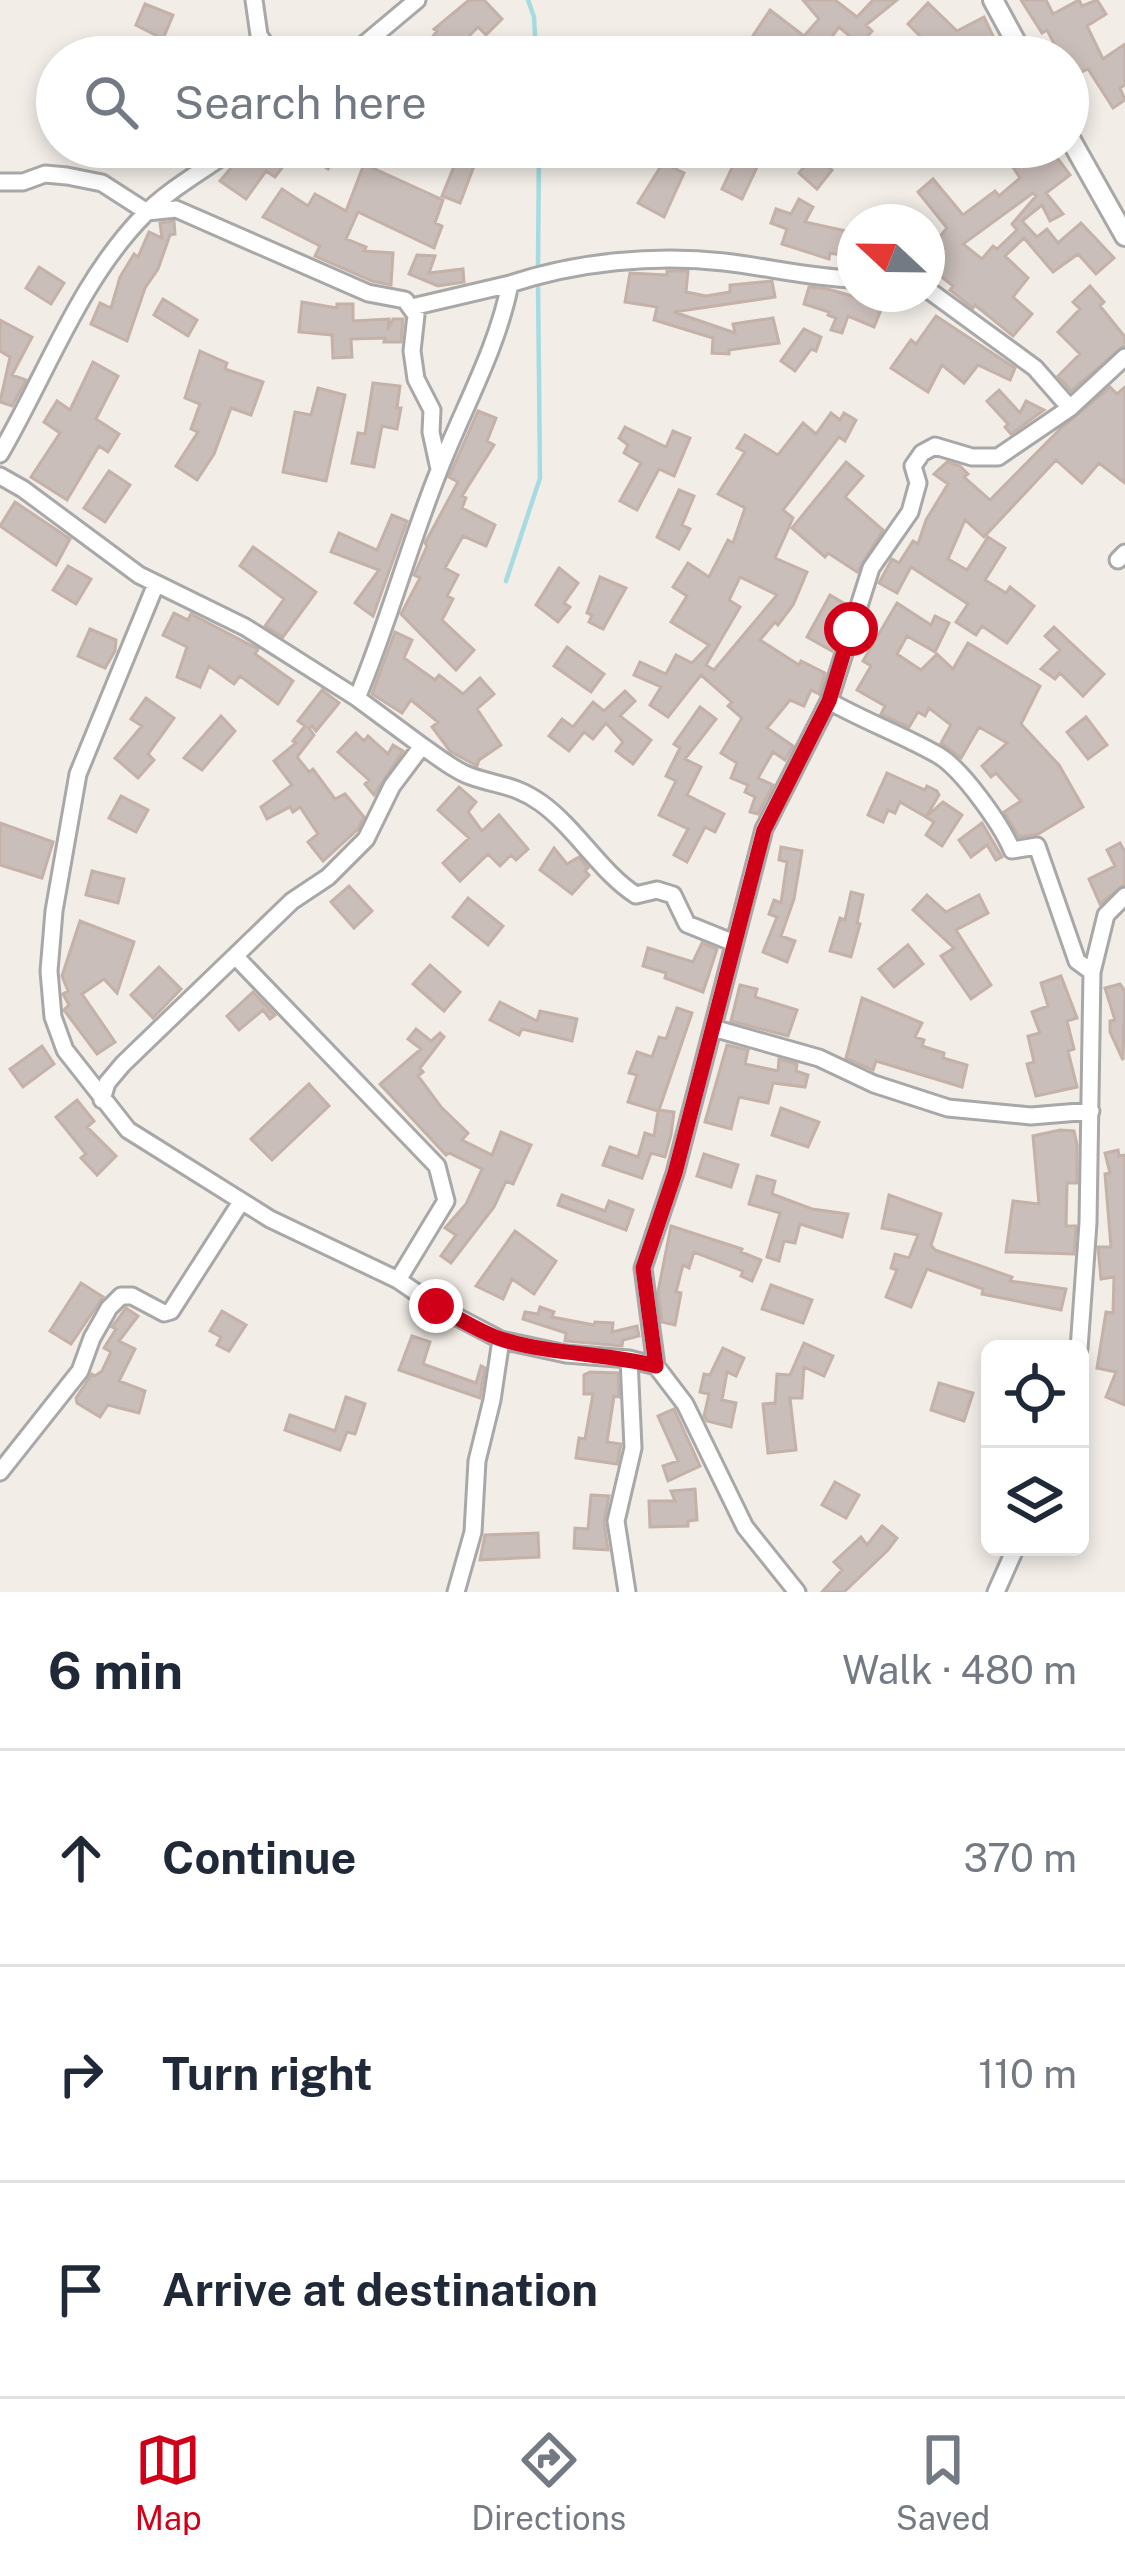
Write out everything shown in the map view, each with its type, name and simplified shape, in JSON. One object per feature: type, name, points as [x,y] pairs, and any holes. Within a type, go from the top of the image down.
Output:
[{"type":"street","points":[[254,0],[260,36]]},
{"type":"street","points":[[374,36],[416,0]]},
{"type":"street","points":[[993,0],[1013,36]]},
{"type":"street","points":[[0,454],[99,272],[147,212],[207,168]]},
{"type":"street","points":[[1087,168],[1125,236]]},
{"type":"street","points":[[0,182],[23,182],[45,174],[102,182],[147,212],[176,209],[368,293],[405,300],[416,315],[412,351],[416,380],[432,410],[439,469]]},
{"type":"street","points":[[412,307],[526,279],[660,258],[837,277]]},
{"type":"street","points":[[357,698],[385,631],[395,583],[439,469],[495,338],[526,279]]},
{"type":"street","points":[[945,302],[1035,368],[1070,409]]},
{"type":"street","points":[[797,1592],[746,1527],[685,1404],[656,1366],[643,1268],[675,1173],[764,830],[829,701],[871,568],[910,512],[918,482],[914,466],[922,453],[935,446],[971,458],[998,457],[1070,409],[1125,357]]},
{"type":"street","points":[[0,476],[156,584],[245,627],[467,776],[505,782],[542,804],[594,851],[619,885],[636,896],[657,890],[673,895],[687,924],[734,943]]},
{"type":"street","points":[[156,584],[78,774],[54,911],[50,971],[52,1017],[65,1050],[128,1130],[241,1202],[398,1280],[501,1340],[656,1366]]},
{"type":"street","points":[[829,701],[940,756],[1004,831],[1012,850],[1037,846],[1078,961],[1092,972]]},
{"type":"street","points":[[102,1100],[107,1083],[122,1064],[292,901],[328,877],[366,839],[392,786],[422,746]]},
{"type":"street","points":[[1079,1340],[1091,1111],[1092,972],[1106,915],[1125,896]]},
{"type":"street","points":[[236,957],[437,1166],[446,1202],[398,1280]]},
{"type":"street","points":[[713,1028],[819,1058],[874,1084],[948,1108],[1031,1116],[1091,1111]]},
{"type":"street","points":[[0,1472],[80,1371],[109,1308],[121,1296],[132,1296],[164,1313],[171,1311],[241,1202]]},
{"type":"street","points":[[456,1592],[472,1532],[477,1461],[501,1340]]},
{"type":"street","points":[[627,1592],[616,1521],[633,1448],[629,1359]]},
{"type":"street","points":[[996,1592],[1012,1556]]},
{"type":"building","points":[[469,0],[484,0],[502,19],[486,35],[478,27],[469,36],[433,36],[434,29]]},
{"type":"building","points":[[803,0],[835,0],[857,17],[873,0],[897,0],[866,25],[872,31],[868,36],[850,36],[839,27],[832,36],[804,36],[819,19]]},
{"type":"building","points":[[1021,0],[1046,0],[1053,14],[1079,0],[1082,6],[1097,0],[1106,14],[1087,26],[1103,59],[1125,44],[1125,85],[1120,88],[1125,100],[1113,108],[1089,71],[1089,36],[1042,33]]},
{"type":"building","points":[[928,3],[957,31],[984,17],[993,36],[920,36],[908,24]]},
{"type":"building","points":[[145,4],[173,15],[164,36],[136,25]]},
{"type":"building","points":[[770,10],[804,36],[753,36]]},
{"type":"building","points":[[231,168],[282,168],[275,177],[266,171],[246,199],[220,181]]},
{"type":"building","points":[[362,168],[373,168],[443,200],[435,223],[442,226],[434,248],[358,212],[346,239],[366,247],[364,251],[393,253],[391,285],[315,256],[320,246],[263,217],[282,189],[308,206],[315,194],[346,211]]},
{"type":"building","points":[[453,168],[473,168],[460,203],[442,196]]},
{"type":"building","points":[[660,168],[684,173],[664,217],[638,203]]},
{"type":"building","points":[[732,168],[757,168],[742,199],[722,189]]},
{"type":"building","points":[[803,168],[832,170],[817,189],[799,173]]},
{"type":"building","points":[[1014,168],[1065,168],[1070,175],[1046,193],[1063,214],[1050,221],[1042,205],[1022,221],[1037,237],[1047,229],[1058,243],[1081,223],[1114,258],[1096,274],[1078,254],[1053,272],[1024,238],[1005,256],[1028,278],[1013,297],[1032,314],[1013,336],[950,290],[953,286],[945,280],[945,204],[928,204],[918,192],[933,179],[963,215],[995,191],[999,196],[1020,178]],"holes":[[[1033,193],[1036,196],[1012,224],[1017,230],[982,259],[963,244]]]},
{"type":"building","points":[[799,199],[813,207],[805,222],[837,229],[837,254],[830,253],[829,259],[782,244],[787,229],[771,223],[776,209],[791,214]]},
{"type":"building","points":[[174,221],[175,234],[170,235],[158,269],[145,288],[127,341],[91,324],[100,303],[111,308],[120,277],[134,254],[138,257],[149,232],[162,238],[160,223]]},
{"type":"building","points":[[417,255],[435,256],[429,273],[463,269],[464,282],[438,286],[409,274]]},
{"type":"building","points":[[39,267],[64,283],[51,304],[26,288]]},
{"type":"building","points":[[667,271],[688,271],[686,292],[706,296],[730,292],[730,285],[772,281],[775,297],[674,312],[735,333],[733,324],[773,318],[779,343],[712,353],[713,338],[654,320],[657,307],[625,302],[630,273],[667,275]]},
{"type":"building","points":[[1090,286],[1125,337],[1125,345],[1071,391],[1058,376],[1080,354],[1058,332],[1080,309],[1073,302]]},
{"type":"building","points":[[809,287],[837,292],[837,312],[880,312],[874,327],[848,316],[842,333],[831,330],[836,318],[829,312],[804,304]]},
{"type":"building","points":[[163,299],[197,320],[188,336],[154,315]]},
{"type":"building","points":[[302,302],[337,308],[337,304],[353,304],[353,321],[389,319],[388,330],[393,319],[403,319],[401,342],[351,339],[352,357],[333,358],[332,335],[299,332]]},
{"type":"building","points":[[936,316],[1015,368],[1010,380],[978,365],[964,383],[942,365],[928,392],[891,368]]},
{"type":"building","points":[[0,320],[32,337],[12,375],[26,380],[12,406],[0,402],[10,357],[0,351]]},
{"type":"building","points":[[804,329],[821,337],[816,351],[811,349],[795,371],[781,361]]},
{"type":"building","points":[[200,351],[227,363],[225,369],[263,382],[251,415],[231,408],[214,454],[197,480],[176,466],[198,432],[191,429],[200,404],[185,398]]},
{"type":"building","points":[[93,362],[118,376],[96,419],[119,434],[108,452],[99,446],[67,500],[31,477],[60,433],[44,422],[57,401],[70,410]]},
{"type":"building","points":[[373,383],[400,386],[397,408],[401,408],[397,429],[382,426],[374,467],[352,463],[358,433],[365,434]]},
{"type":"building","points":[[1110,387],[1117,394],[1125,387],[1125,483],[1099,463],[1082,483],[1056,460],[984,537],[965,520],[948,559],[967,570],[988,537],[1005,548],[985,580],[1006,593],[1010,587],[1034,606],[1007,643],[982,626],[976,635],[956,622],[968,604],[911,567],[897,593],[879,583],[892,559],[899,563],[913,541],[918,544],[948,484],[934,474],[947,462],[960,466],[968,474],[964,477],[990,500],[1061,428]]},
{"type":"building","points":[[318,388],[345,395],[326,481],[283,472],[295,412],[311,415]]},
{"type":"building","points":[[999,390],[1020,413],[1026,401],[1044,410],[1011,434],[987,401]]},
{"type":"building","points":[[478,411],[496,418],[487,441],[494,445],[462,496],[466,498],[462,508],[495,525],[486,546],[463,536],[445,568],[458,575],[442,620],[474,650],[456,670],[401,614],[420,578],[414,575],[425,543],[458,482],[449,477]]},
{"type":"building","points":[[831,413],[840,420],[844,413],[856,420],[845,441],[839,437],[783,510],[793,518],[775,558],[807,572],[793,605],[760,640],[799,665],[801,661],[825,673],[819,694],[811,690],[804,706],[790,700],[767,728],[793,746],[785,760],[773,752],[758,778],[773,785],[758,814],[750,812],[755,797],[745,792],[748,785],[731,778],[737,763],[721,753],[742,718],[728,706],[732,702],[701,675],[668,717],[650,705],[661,687],[634,675],[640,662],[666,674],[676,655],[692,663],[709,645],[671,622],[687,596],[673,587],[688,563],[709,577],[728,540],[733,543],[745,508],[718,494],[745,452],[737,448],[745,435],[778,455],[803,423],[816,434]],"holes":[[[740,577],[777,595],[714,670],[706,665],[740,607],[729,600]]]},
{"type":"building","points":[[625,427],[666,447],[673,431],[690,438],[674,476],[659,469],[637,510],[620,501],[641,463],[624,453],[628,445],[619,438]]},
{"type":"building","points":[[846,462],[863,476],[845,497],[883,530],[857,572],[828,553],[825,557],[792,528]]},
{"type":"building","points":[[109,471],[130,485],[105,522],[84,508]]},
{"type":"building","points":[[679,490],[694,496],[682,525],[690,529],[679,549],[657,537]]},
{"type":"building","points":[[15,502],[70,539],[56,565],[0,526]]},
{"type":"building","points":[[392,515],[407,521],[373,616],[355,603],[379,570],[331,552],[339,533],[377,550]]},
{"type":"building","points":[[253,547],[316,592],[283,637],[265,626],[284,599],[240,566]]},
{"type":"building","points":[[68,566],[91,579],[76,604],[53,590]]},
{"type":"building","points":[[559,568],[578,583],[564,603],[570,607],[558,622],[536,605]]},
{"type":"building","points":[[600,577],[626,588],[603,629],[589,622],[592,615],[587,613]]},
{"type":"building","points":[[830,595],[847,605],[832,651],[807,637]]},
{"type":"building","points":[[897,603],[931,625],[935,616],[949,623],[935,652],[907,636],[897,654],[921,670],[937,654],[953,669],[968,643],[1040,686],[1021,724],[1059,765],[1083,807],[1038,834],[1019,837],[1004,812],[1021,801],[996,773],[991,777],[982,766],[1007,743],[979,727],[961,758],[941,743],[951,725],[929,708],[925,716],[918,712],[909,727],[881,714],[885,706],[857,690],[871,666],[863,661]]},
{"type":"building","points":[[174,613],[188,620],[191,614],[258,649],[255,654],[293,681],[278,704],[240,676],[234,684],[209,666],[200,687],[177,677],[187,647],[163,635]]},
{"type":"building","points":[[1054,627],[1104,674],[1083,696],[1060,673],[1055,679],[1041,669],[1060,650],[1045,636]]},
{"type":"building","points":[[90,629],[116,640],[105,668],[78,656]]},
{"type":"building","points":[[395,632],[412,640],[404,658],[435,680],[439,675],[463,694],[480,678],[494,694],[477,709],[501,745],[477,766],[450,751],[432,727],[438,722],[411,700],[402,713],[372,694]]},
{"type":"building","points":[[567,647],[604,674],[591,692],[554,666]]},
{"type":"building","points":[[322,690],[339,703],[316,731],[309,728],[314,735],[297,757],[309,772],[313,769],[335,799],[345,794],[364,817],[358,829],[323,861],[308,842],[318,834],[300,807],[267,819],[261,807],[292,785],[274,761],[296,743],[305,726],[298,721]]},
{"type":"building","points":[[625,691],[635,701],[620,716],[651,740],[633,764],[616,751],[623,742],[606,723],[593,739],[584,732],[569,751],[549,736],[562,719],[573,727],[593,702],[604,711]]},
{"type":"building","points":[[146,698],[174,718],[148,754],[154,760],[138,778],[115,758],[142,726],[131,719]]},
{"type":"building","points":[[700,707],[716,719],[685,759],[701,767],[687,795],[724,814],[715,832],[705,827],[687,862],[674,855],[688,829],[659,815],[676,781],[666,776],[680,748],[674,744]]},
{"type":"building","points":[[221,716],[235,731],[202,770],[184,758]]},
{"type":"building","points":[[1086,717],[1107,745],[1088,759],[1067,732]]},
{"type":"building","points":[[356,733],[364,741],[368,736],[388,754],[393,745],[403,751],[374,795],[365,784],[369,780],[338,752]]},
{"type":"building","points":[[887,773],[937,791],[926,817],[900,802],[895,813],[888,810],[883,822],[868,815]]},
{"type":"building","points":[[459,787],[476,802],[468,812],[482,831],[499,815],[528,849],[516,860],[511,855],[500,866],[488,854],[460,881],[443,863],[469,838],[438,810]]},
{"type":"building","points":[[121,796],[148,810],[136,832],[109,818]]},
{"type":"building","points":[[943,802],[962,815],[942,846],[926,835],[934,822],[926,817]]},
{"type":"building","points":[[0,823],[53,842],[42,878],[0,865]]},
{"type":"building","points":[[982,823],[1002,857],[996,860],[987,845],[971,857],[959,840]]},
{"type":"building","points":[[1120,843],[1125,852],[1125,884],[1100,904],[1089,879],[1115,866],[1107,850]]},
{"type":"building","points":[[781,847],[802,851],[794,899],[781,936],[795,941],[787,962],[763,952],[777,917],[769,914],[774,900],[781,903],[787,862],[779,860]]},
{"type":"building","points":[[554,848],[567,864],[579,857],[588,868],[589,875],[572,894],[540,870]]},
{"type":"building","points":[[92,871],[124,879],[118,903],[86,895]]},
{"type":"building","points":[[349,886],[372,911],[354,928],[331,902]]},
{"type":"building","points":[[851,892],[863,895],[851,957],[830,951],[840,918],[845,920]]},
{"type":"building","points":[[927,895],[946,912],[979,895],[988,913],[956,930],[991,985],[971,999],[941,956],[954,948],[913,910]]},
{"type":"building","points":[[468,898],[503,926],[488,945],[453,917]]},
{"type":"building","points":[[80,921],[134,942],[117,993],[104,979],[82,994],[115,1042],[97,1054],[64,1010],[69,1005],[62,976]]},
{"type":"building","points":[[702,943],[717,949],[703,992],[643,966],[648,948],[693,962]]},
{"type":"building","points":[[908,945],[923,964],[894,987],[879,969]]},
{"type":"building","points":[[430,965],[460,992],[444,1011],[413,984]]},
{"type":"building","points":[[159,967],[181,989],[153,1018],[131,995]]},
{"type":"building","points":[[1061,976],[1077,1018],[1067,1021],[1077,1087],[1036,1096],[1027,1064],[1034,1062],[1028,1036],[1040,1033],[1032,1012],[1048,1006],[1041,983]]},
{"type":"building","points":[[1120,984],[1125,991],[1123,1060],[1110,1032],[1110,1021],[1115,1020],[1105,988]]},
{"type":"building","points":[[740,985],[757,989],[755,997],[797,1010],[788,1036],[731,1021]]},
{"type":"building","points":[[253,992],[275,1015],[270,1019],[263,1010],[239,1030],[227,1016]]},
{"type":"building","points":[[862,998],[922,1023],[915,1037],[924,1040],[922,1046],[967,1065],[962,1087],[876,1061],[873,1070],[846,1058]]},
{"type":"building","points":[[500,1002],[537,1021],[540,1011],[577,1019],[572,1041],[522,1029],[519,1035],[490,1020]]},
{"type":"building","points":[[677,1008],[692,1013],[659,1110],[674,1112],[665,1157],[651,1153],[642,1178],[603,1165],[610,1147],[638,1157],[645,1133],[654,1136],[658,1111],[628,1102],[637,1075],[629,1073],[637,1052],[652,1057],[659,1037],[666,1039]]},
{"type":"building","points":[[416,1029],[431,1041],[440,1033],[444,1037],[418,1076],[468,1133],[462,1140],[492,1155],[501,1132],[531,1145],[513,1184],[506,1181],[494,1207],[451,1263],[441,1256],[456,1235],[445,1228],[466,1204],[482,1169],[446,1155],[380,1084],[421,1049],[408,1039]]},
{"type":"building","points":[[727,1045],[748,1050],[745,1064],[778,1071],[779,1059],[797,1064],[796,1071],[808,1075],[805,1087],[773,1083],[768,1103],[739,1097],[731,1129],[705,1122]]},
{"type":"building","points":[[42,1046],[54,1064],[23,1087],[10,1069]]},
{"type":"building","points":[[309,1084],[329,1106],[272,1160],[251,1139]]},
{"type":"building","points":[[77,1100],[94,1121],[87,1127],[116,1156],[97,1175],[56,1117]]},
{"type":"building","points":[[781,1108],[819,1122],[808,1147],[772,1135]]},
{"type":"building","points":[[1074,1131],[1077,1145],[1077,1183],[1067,1183],[1066,1226],[1076,1226],[1074,1254],[1006,1252],[1013,1201],[1039,1204],[1033,1136]]},
{"type":"building","points":[[1118,1150],[1119,1156],[1125,1155],[1125,1405],[1106,1397],[1116,1372],[1097,1368],[1106,1312],[1113,1313],[1114,1277],[1101,1279],[1098,1247],[1111,1247],[1105,1174],[1110,1173],[1105,1153]]},
{"type":"building","points":[[704,1154],[738,1165],[731,1187],[697,1176]]},
{"type":"building","points":[[757,1176],[775,1181],[772,1194],[812,1209],[848,1214],[842,1237],[800,1224],[795,1243],[784,1241],[779,1261],[767,1257],[780,1213],[749,1204]]},
{"type":"building","points":[[562,1195],[605,1211],[609,1201],[633,1210],[626,1230],[558,1205]]},
{"type":"building","points":[[889,1195],[941,1214],[931,1245],[935,1250],[1012,1277],[1010,1281],[1066,1289],[1061,1310],[982,1294],[983,1289],[927,1269],[911,1307],[886,1297],[897,1270],[891,1268],[895,1254],[909,1258],[918,1235],[882,1228]]},
{"type":"building","points":[[671,1226],[761,1260],[752,1281],[741,1276],[743,1271],[694,1252],[689,1268],[683,1265],[675,1325],[662,1322],[658,1292]]},
{"type":"building","points":[[515,1231],[556,1261],[534,1294],[512,1279],[503,1299],[476,1286]]},
{"type":"building","points":[[81,1283],[103,1297],[71,1344],[50,1331]]},
{"type":"building","points":[[771,1285],[812,1300],[803,1323],[762,1309]]},
{"type":"building","points":[[540,1307],[554,1312],[552,1317],[594,1325],[613,1323],[612,1332],[637,1326],[639,1336],[623,1340],[622,1346],[565,1341],[566,1333],[523,1319],[525,1312],[538,1314]]},
{"type":"building","points":[[126,1308],[138,1316],[119,1341],[135,1349],[119,1381],[145,1391],[139,1413],[108,1405],[100,1417],[76,1398],[92,1374],[102,1371],[111,1352],[104,1348],[116,1329],[112,1327]]},
{"type":"building","points":[[222,1311],[246,1325],[229,1351],[217,1345],[221,1337],[210,1331]]},
{"type":"building","points":[[412,1336],[430,1342],[423,1364],[476,1383],[481,1366],[485,1368],[480,1398],[399,1370]]},
{"type":"building","points":[[804,1343],[833,1356],[824,1376],[804,1367],[802,1398],[790,1398],[796,1450],[768,1453],[763,1404],[775,1403],[777,1374],[790,1375]]},
{"type":"building","points":[[723,1348],[744,1358],[736,1376],[727,1372],[722,1400],[736,1403],[731,1427],[707,1421],[709,1394],[700,1392],[704,1374],[710,1375]]},
{"type":"building","points":[[618,1373],[619,1397],[614,1396],[607,1442],[621,1444],[617,1464],[576,1458],[579,1438],[585,1439],[593,1394],[584,1394],[584,1375]]},
{"type":"building","points":[[939,1383],[973,1393],[964,1421],[931,1410]]},
{"type":"building","points":[[346,1397],[365,1404],[355,1434],[347,1432],[340,1450],[285,1430],[290,1415],[335,1431]]},
{"type":"building","points":[[674,1409],[700,1466],[668,1481],[663,1466],[678,1461],[658,1416]]},
{"type":"building","points":[[835,1482],[859,1495],[846,1518],[822,1505]]},
{"type":"building","points":[[695,1489],[697,1520],[688,1521],[688,1526],[650,1527],[649,1501],[675,1501],[671,1491]]},
{"type":"building","points":[[591,1495],[609,1496],[604,1522],[608,1550],[574,1548],[575,1528],[588,1529]]},
{"type":"building","points":[[882,1526],[897,1538],[888,1550],[844,1592],[822,1592],[842,1570],[834,1562],[861,1537],[867,1545]]},
{"type":"building","points":[[538,1533],[539,1557],[480,1560],[485,1535]]},
{"type":"waterway","points":[[528,0],[535,36]]},
{"type":"waterway","points":[[538,269],[539,168]]},
{"type":"waterway","points":[[506,581],[540,478],[538,280]]},
{"type":"route","points":[[436,1306],[501,1340],[656,1366],[643,1268],[675,1173],[764,830],[829,701],[851,629]]}]
